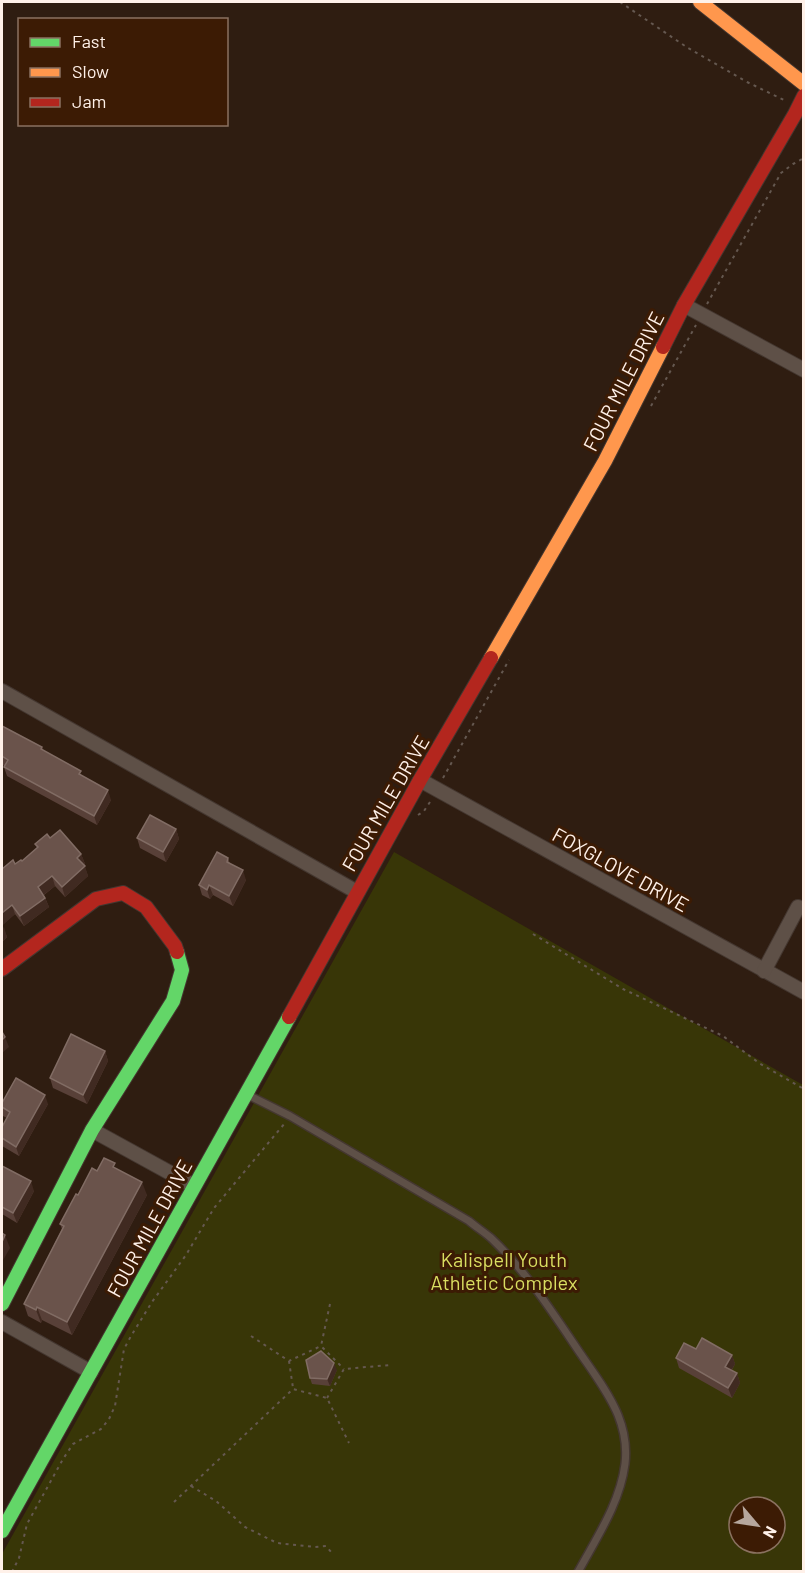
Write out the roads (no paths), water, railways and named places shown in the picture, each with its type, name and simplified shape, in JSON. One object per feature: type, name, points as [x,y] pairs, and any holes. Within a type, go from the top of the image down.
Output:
[{"type":"main road","points":[[700,2],[804,84]]},
{"type":"main road","name":"FOUR MILE DRIVE","points":[[2,1531],[420,780],[605,461],[684,304],[804,96]]},
{"type":"main road","points":[[2,969],[96,899],[123,893],[146,907],[175,946],[182,970],[173,1001],[92,1130],[2,1304]]},
{"type":"street","points":[[684,304],[804,370]]},
{"type":"street","points":[[2,691],[357,892]]},
{"type":"street","name":"FOXGLOVE DRIVE","points":[[420,780],[804,992]]},
{"type":"street","points":[[764,971],[798,907]]},
{"type":"street","points":[[92,1130],[195,1186]]},
{"type":"street","points":[[2,1322],[91,1372]]},
{"type":"lane","points":[[246,1094],[290,1116],[469,1221],[491,1238],[539,1293],[601,1384],[618,1414],[625,1439],[625,1463],[619,1491],[608,1518],[578,1572]]},
{"type":"park label","name":"Kalispell Youth Athletic Complex","points":[[504,1270]]}]
